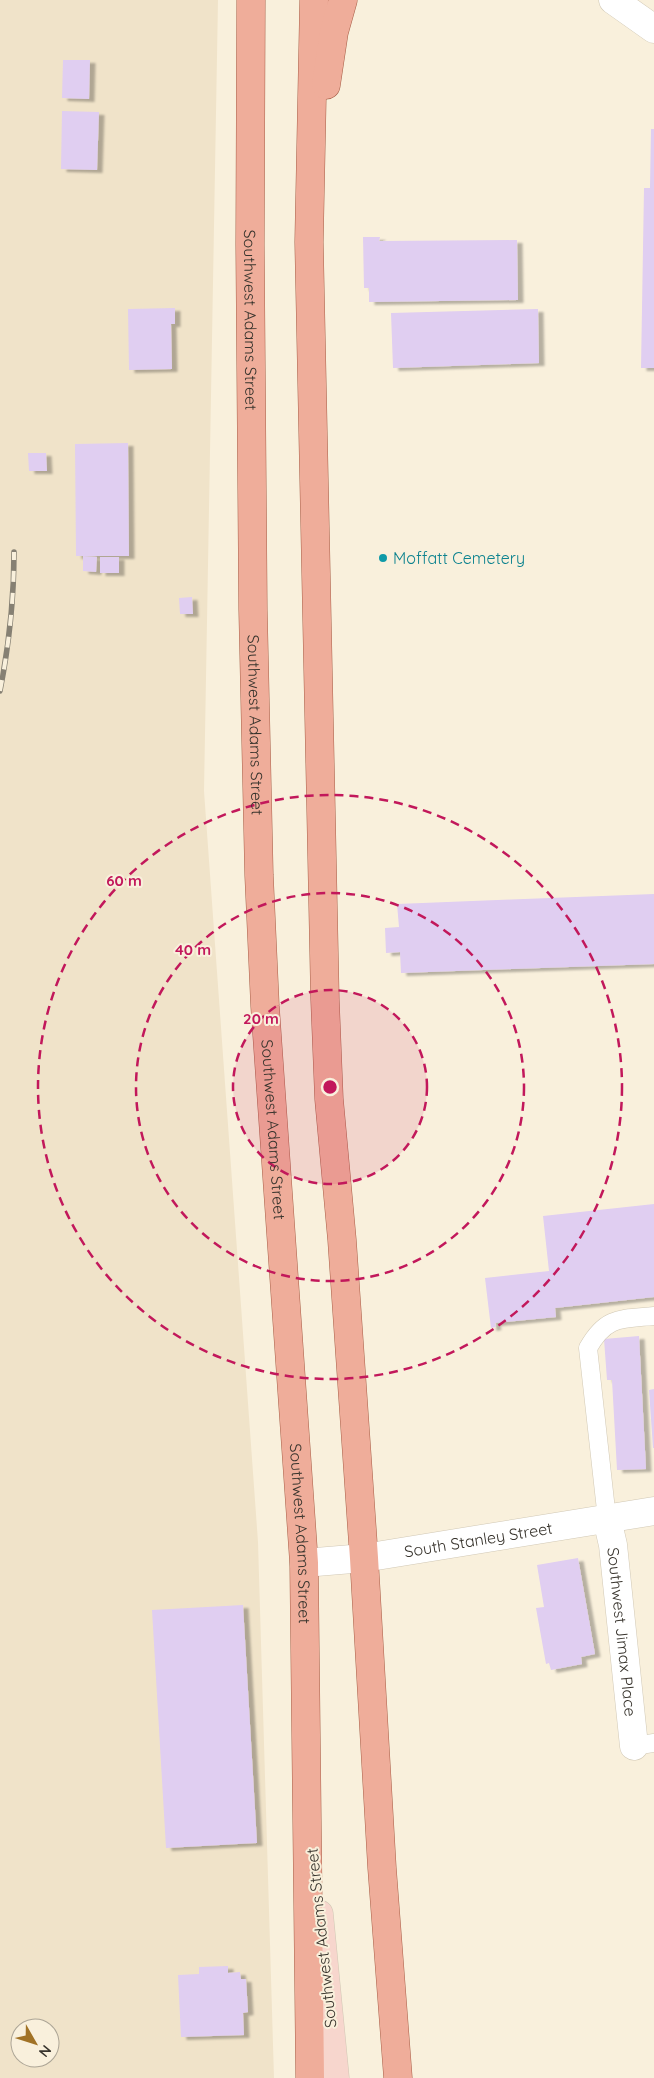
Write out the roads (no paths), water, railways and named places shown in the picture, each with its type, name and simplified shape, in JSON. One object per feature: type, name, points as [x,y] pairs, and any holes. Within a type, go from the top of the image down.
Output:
[{"type":"main road","name":"Southwest Adams Street","points":[[251,0],[250,244],[253,590],[259,875],[266,1016],[304,1563],[307,1800],[335,2078]]},
{"type":"main road","points":[[314,0],[309,205],[311,385],[325,1010],[329,1099],[342,1240],[364,1558],[382,1868],[399,2075]]},
{"type":"main road","points":[[309,205],[328,68],[334,32],[343,0]]},
{"type":"main road","points":[[307,1800],[310,2078]]},
{"type":"street","points":[[614,0],[654,29]]},
{"type":"street","name":"South Stanley Street","points":[[304,1563],[364,1558],[654,1512]]},
{"type":"street","name":"Southwest Jimax Place","points":[[607,1519],[613,1545],[644,1744]]},
{"type":"lane","points":[[607,1519],[588,1348],[597,1332],[617,1320],[654,1316]]},
{"type":"railway","points":[[0,691],[10,622],[14,552]]},
{"type":"place","name":"Moffatt Cemetery","points":[[383,558]]}]
